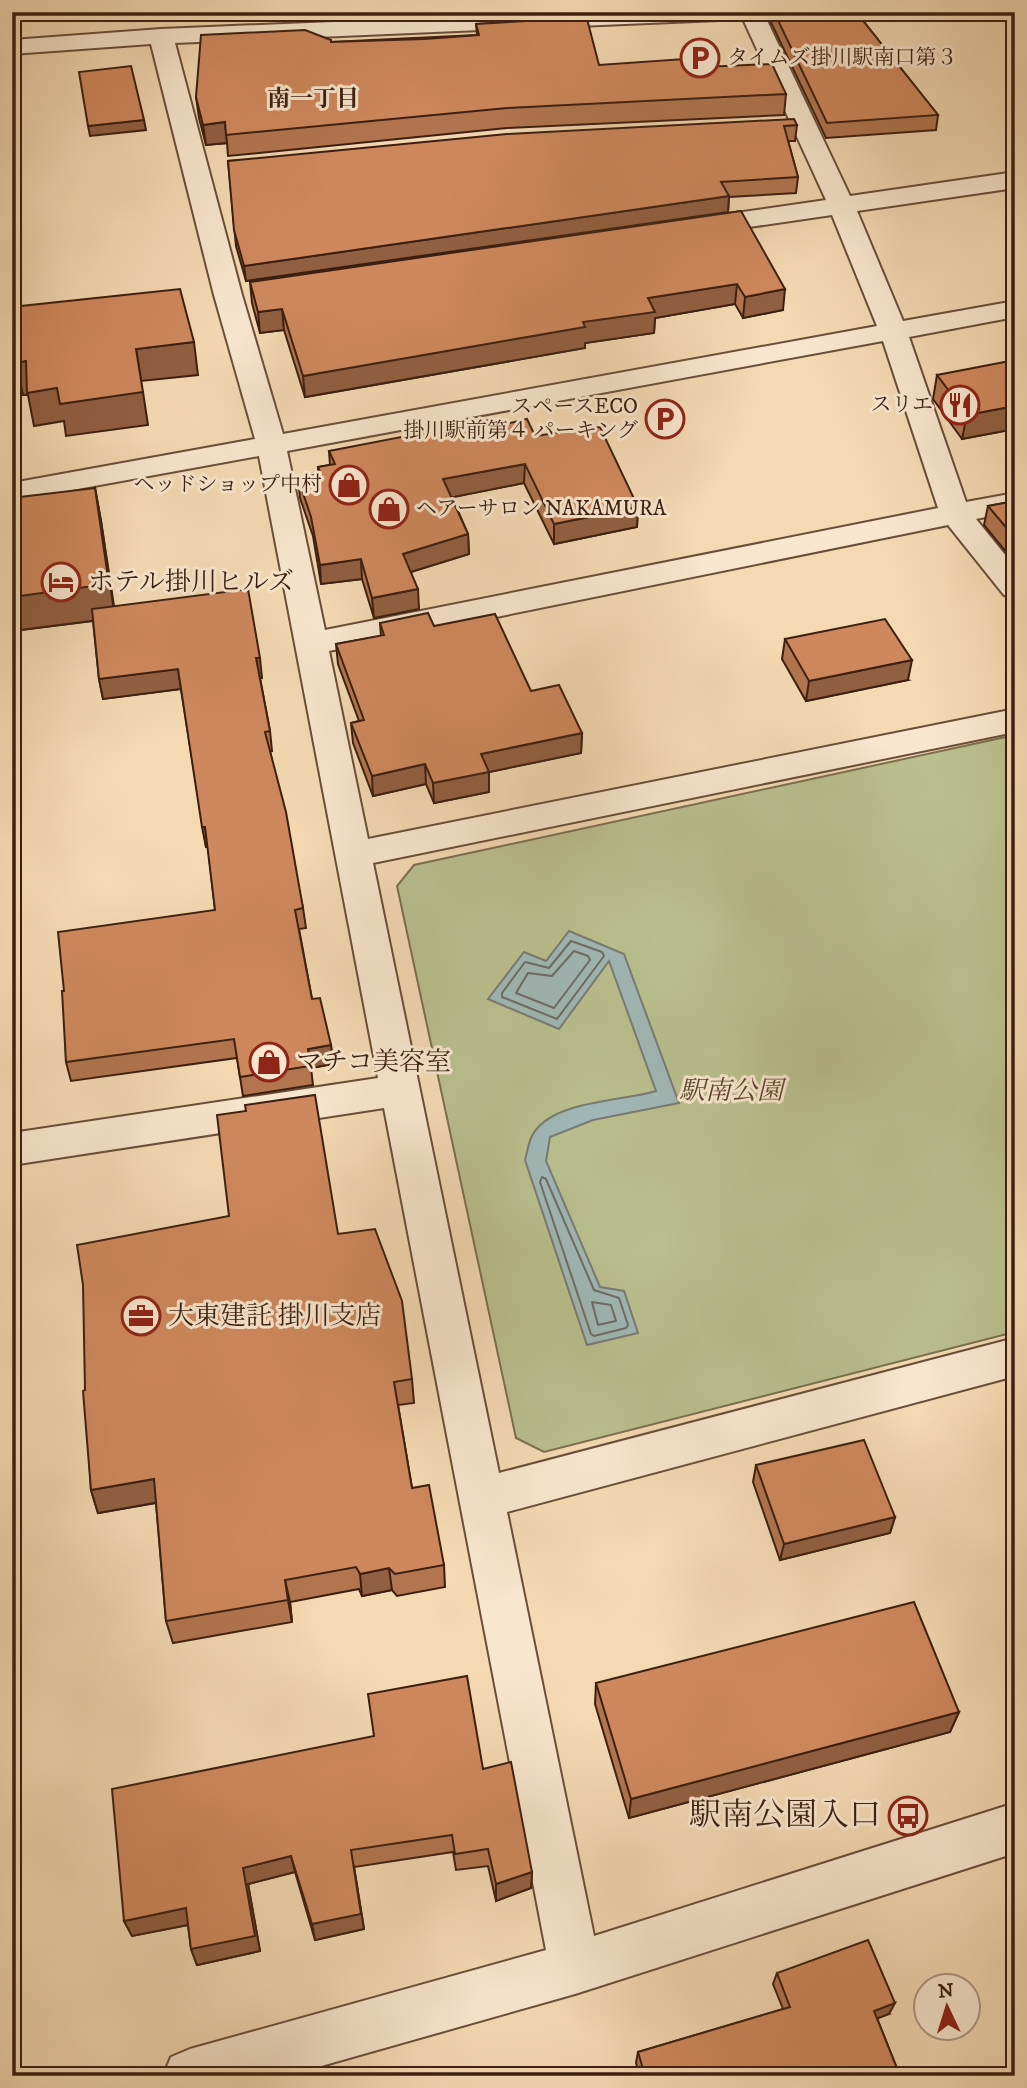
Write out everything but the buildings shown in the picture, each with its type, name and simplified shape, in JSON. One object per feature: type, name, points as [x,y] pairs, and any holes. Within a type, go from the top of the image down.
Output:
[{"type":"street","points":[[12,47],[161,36],[523,17],[750,12],[841,205],[892,330],[955,514],[1015,588]]},
{"type":"street","points":[[161,36],[228,295],[271,443],[484,1497],[575,1968]]},
{"type":"street","points":[[775,126],[802,124]]},
{"type":"street","points":[[196,170],[223,168]]},
{"type":"street","points":[[664,231],[1015,180]]},
{"type":"street","points":[[228,295],[255,291]]},
{"type":"street","points":[[12,492],[1015,309]]},
{"type":"street","points":[[310,644],[1015,502]]},
{"type":"street","points":[[355,854],[1015,720]]},
{"type":"street","points":[[12,1149],[402,1090]]},
{"type":"street","points":[[484,1497],[1015,1357]]},
{"type":"street","points":[[190,2076],[575,1968],[1015,1828]]},
{"type":"green space","name":"駅南公園","points":[[1015,735],[1015,1332],[544,1452],[516,1438],[397,886],[414,865]]},
{"type":"water","points":[[569,931],[624,954],[679,1103],[593,1120],[550,1137],[546,1161],[600,1287],[624,1291],[638,1333],[587,1345],[525,1160],[528,1146],[540,1126],[569,1109],[656,1091],[609,961],[559,1029],[488,999],[524,952],[546,961]]},
{"type":"place","name":"タイムズ掛川駅南口第３","points":[[700,58]]},
{"type":"place","name":"スリエ","points":[[960,405]]},
{"type":"place","name":"スペースECO 掛川駅前第４ パーキング","points":[[665,419]]},
{"type":"place","name":"ヘッドショップ中村","points":[[349,485]]},
{"type":"place","name":"ヘアーサロン NAKAMURA","points":[[389,509]]},
{"type":"place","name":"ホテル掛川ヒルズ","points":[[61,582]]},
{"type":"place","name":"マチコ美容室","points":[[269,1062]]},
{"type":"place","name":"大東建託 掛川支店","points":[[141,1316]]},
{"type":"place","name":"駅南公園入口","points":[[908,1816]]},
{"type":"district","name":"南一丁目","points":[[313,99]]}]
